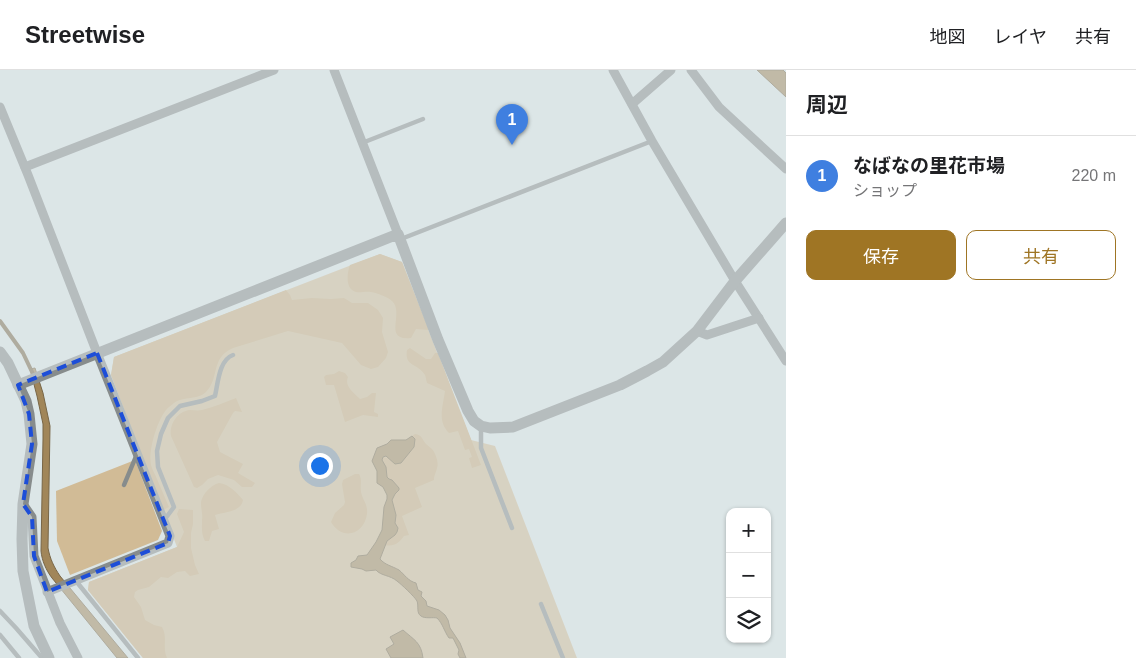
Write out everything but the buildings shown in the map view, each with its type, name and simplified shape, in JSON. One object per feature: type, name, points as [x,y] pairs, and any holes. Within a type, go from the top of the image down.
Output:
[{"type":"street","points":[[25,167],[274,70]]},
{"type":"street","points":[[334,70],[438,340],[468,411],[474,421],[481,426],[490,428],[513,427],[620,385],[663,362],[697,331],[735,281],[786,223]]},
{"type":"street","points":[[613,70],[652,141],[735,281],[786,361]]},
{"type":"street","points":[[632,104],[671,70]]},
{"type":"street","points":[[691,70],[719,107],[786,169]]},
{"type":"street","points":[[0,107],[170,536],[168,543],[52,590]]},
{"type":"street","points":[[22,383],[399,237]]},
{"type":"street","points":[[697,331],[707,335],[759,318]]},
{"type":"street","points":[[0,352],[22,383],[29,414],[32,444],[23,504],[23,572],[34,626],[49,658]]},
{"type":"street","points":[[23,504],[32,517],[34,556],[52,590],[60,623],[78,658]]},
{"type":"lane","points":[[362,143],[422,119]]},
{"type":"lane","points":[[399,237],[652,141]]},
{"type":"lane","points":[[164,520],[174,507],[158,467],[157,451],[164,427],[168,418],[180,406],[215,396],[224,360],[233,355]]},
{"type":"lane","points":[[481,426],[481,448],[512,528]]},
{"type":"lane","points":[[124,485],[137,454]]},
{"type":"lane","points":[[73,582],[138,658]]},
{"type":"lane","points":[[542,604],[563,658]]},
{"type":"lane","points":[[0,611],[42,658]]},
{"type":"lane","points":[[0,635],[19,658]]},
{"type":"highlighted area","points":[[97,353],[170,536],[168,543],[47,592],[34,556],[32,517],[23,504],[32,444],[29,414],[18,385]]},
{"type":"shaded area","points":[[757,70],[783,70],[786,73],[786,97]]},
{"type":"shaded area","points":[[380,254],[402,262],[471,440],[495,446],[577,658],[143,658],[88,590],[89,582],[177,547],[111,375],[114,357]]},
{"type":"shaded area","points":[[380,254],[402,262],[429,330],[416,329],[411,338],[402,338],[396,331],[396,312],[392,301],[376,293],[356,292],[350,288],[348,272],[350,265]]},
{"type":"shaded area","points":[[286,290],[292,300],[344,298],[352,303],[368,303],[378,310],[383,318],[382,332],[388,352],[386,358],[378,367],[371,369],[361,365],[342,343],[288,331],[233,348],[226,352],[218,363],[213,381],[206,392],[199,396],[182,399],[174,403],[166,410],[157,429],[150,459],[169,507],[163,510],[111,375],[114,357]]},
{"type":"shaded area","points":[[410,348],[426,359],[431,359],[435,353],[438,353],[481,465],[472,468],[469,458],[472,457],[469,449],[465,450],[458,431],[449,433],[445,428],[442,413],[445,391],[427,383],[422,371],[408,359],[407,350]]},
{"type":"shaded area","points":[[35,368],[50,426],[48,548],[50,556],[60,576],[128,658],[117,658],[52,578],[43,562],[41,551],[43,424],[30,369]]},
{"type":"shaded area","points":[[339,371],[345,373],[348,377],[348,386],[360,399],[376,393],[374,412],[378,414],[378,417],[363,415],[345,422],[334,385],[326,385],[324,377]]},
{"type":"shaded area","points":[[236,398],[242,412],[235,411],[233,413],[217,442],[220,452],[243,464],[238,473],[255,483],[252,487],[242,487],[234,480],[218,475],[208,479],[197,488],[194,487],[171,436],[171,427],[175,419],[186,411],[202,410]]},
{"type":"shaded area","points":[[415,434],[421,436],[432,449],[438,466],[434,480],[415,488],[422,507],[402,516],[409,535],[404,536],[394,545],[385,545],[398,528],[392,511],[392,503],[393,497],[399,488],[387,477],[387,471],[381,460],[383,457],[389,458],[415,439],[412,436]]},
{"type":"shaded area","points":[[412,436],[415,439],[414,447],[401,463],[395,464],[386,456],[382,460],[386,467],[387,477],[392,480],[399,490],[392,500],[396,515],[397,532],[387,541],[380,559],[416,583],[418,590],[422,592],[421,596],[426,601],[427,606],[439,610],[445,615],[466,658],[460,658],[459,650],[453,638],[449,638],[437,618],[419,615],[417,601],[397,581],[376,570],[366,571],[351,567],[351,563],[358,556],[367,555],[382,530],[387,495],[383,487],[377,483],[377,471],[372,461],[377,448],[391,440],[406,440]]},
{"type":"shaded area","points":[[135,460],[162,531],[158,540],[70,575],[57,541],[56,491]]},
{"type":"shaded area","points":[[359,474],[361,478],[361,492],[367,514],[362,527],[352,533],[346,533],[341,532],[331,522],[335,513],[345,502],[343,480]]},
{"type":"shaded area","points":[[219,483],[229,487],[243,500],[242,504],[236,509],[215,515],[219,529],[212,531],[209,541],[205,541],[202,530],[201,501],[207,491]]},
{"type":"shaded area","points":[[179,509],[193,510],[191,548],[199,574],[190,576],[185,571],[177,572],[168,578],[161,577],[149,587],[135,592],[134,597],[141,607],[145,620],[162,627],[165,635],[167,658],[143,658],[88,590],[89,582],[177,547],[184,532],[177,514]]},
{"type":"shaded area","points":[[403,630],[419,645],[423,658],[391,658],[386,649],[394,644],[390,637]]},
{"type":"waterway","points":[[0,321],[23,353],[33,374]]},
{"type":"place","name":"なばなの里花市場","points":[[512,145]]}]
